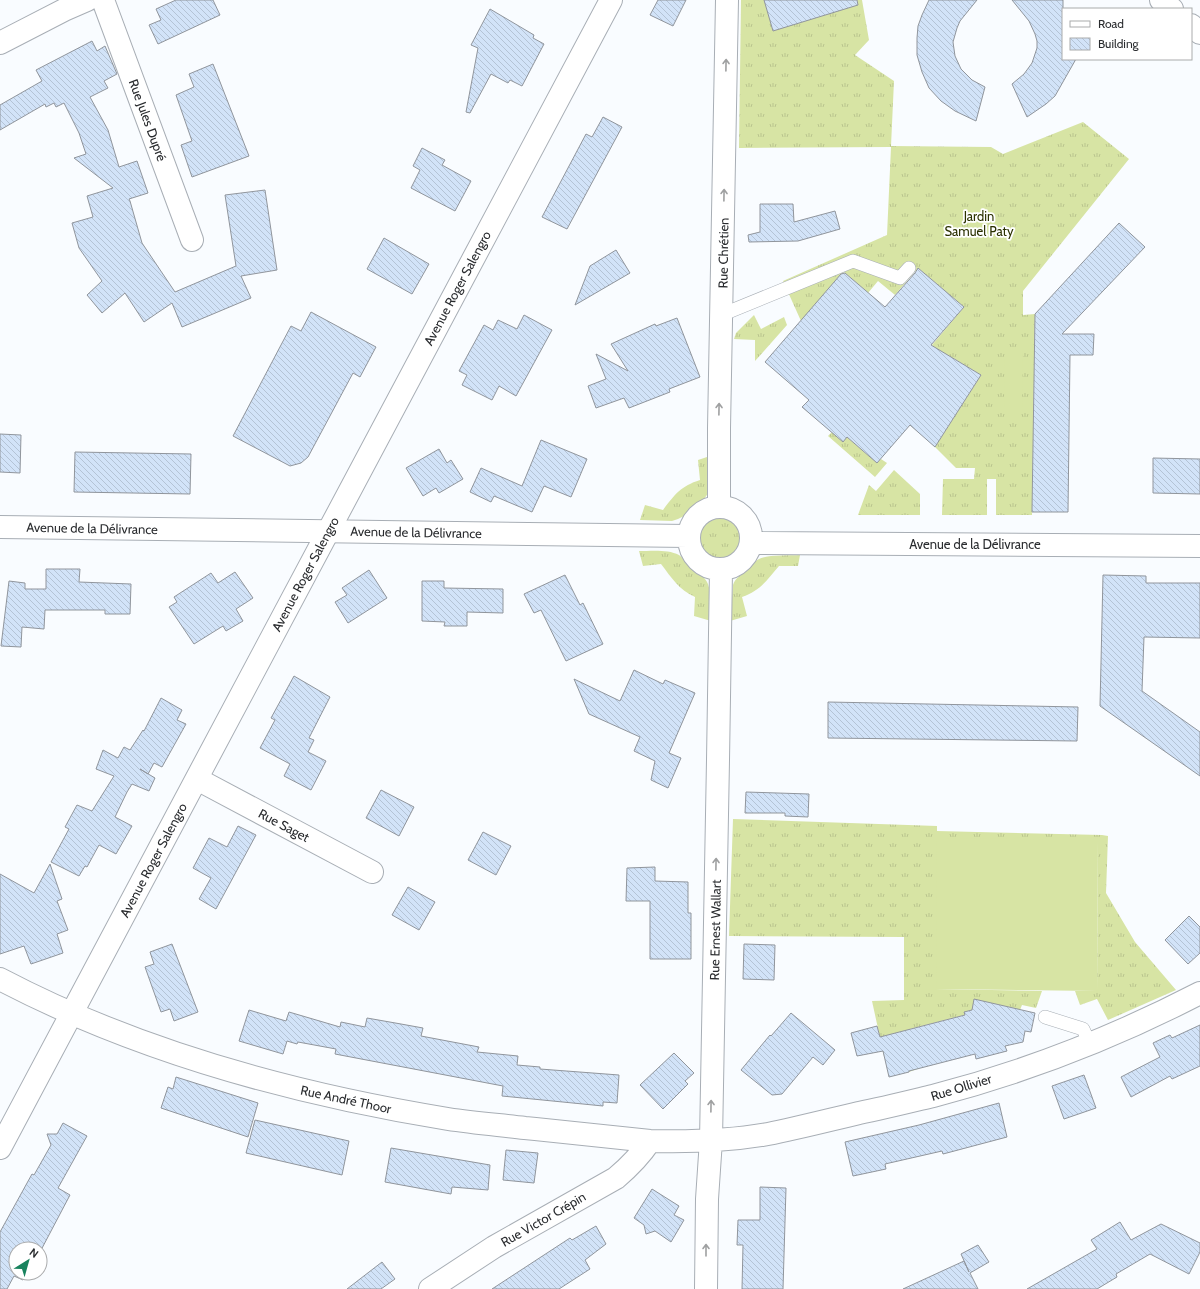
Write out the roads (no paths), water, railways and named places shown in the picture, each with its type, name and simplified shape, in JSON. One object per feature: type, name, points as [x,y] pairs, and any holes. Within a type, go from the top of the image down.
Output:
[{"type":"street","points":[[0,43],[87,0]]},
{"type":"street","name":"Rue Jules Dupré","points":[[103,0],[192,240]]},
{"type":"street","name":"Avenue Roger Salengro","points":[[0,1148],[611,0]]},
{"type":"street","name":"Rue Chrétien","points":[[719,507],[721,315],[728,0]]},
{"type":"street","points":[[1161,0],[1171,8]]},
{"type":"street","points":[[1192,26],[1200,33]]},
{"type":"street","points":[[719,507],[730,508],[739,514],[747,522],[751,532],[751,543],[744,559],[729,568],[721,570],[710,568],[701,564],[689,547],[688,536],[690,527],[695,518],[701,512],[710,508],[719,507]]},
{"type":"street","name":"Avenue de la Délivrance","points":[[0,527],[688,536]]},
{"type":"street","name":"Avenue de la Délivrance","points":[[751,543],[1200,546]]},
{"type":"street","name":"Rue Ernest Wallart","points":[[706,1289],[721,570]]},
{"type":"street","name":"Rue Saget","points":[[196,779],[372,872]]},
{"type":"street","name":"Rue André Thoor","points":[[0,979],[103,1026],[182,1055],[306,1091],[449,1119],[650,1141],[710,1140]]},
{"type":"street","name":"Rue Ollivier","points":[[710,1140],[767,1134],[932,1096],[995,1077],[1090,1044],[1200,993]]},
{"type":"street","name":"Rue Victor Crépin","points":[[430,1289],[494,1247],[616,1178],[642,1153],[650,1141]]},
{"type":"lane","points":[[721,315],[853,261],[900,278],[908,268]]},
{"type":"lane","points":[[1045,1017],[1083,1029],[1090,1044]]},
{"type":"park label","name":"Jardin Samuel Paty","points":[[979,224]]}]
